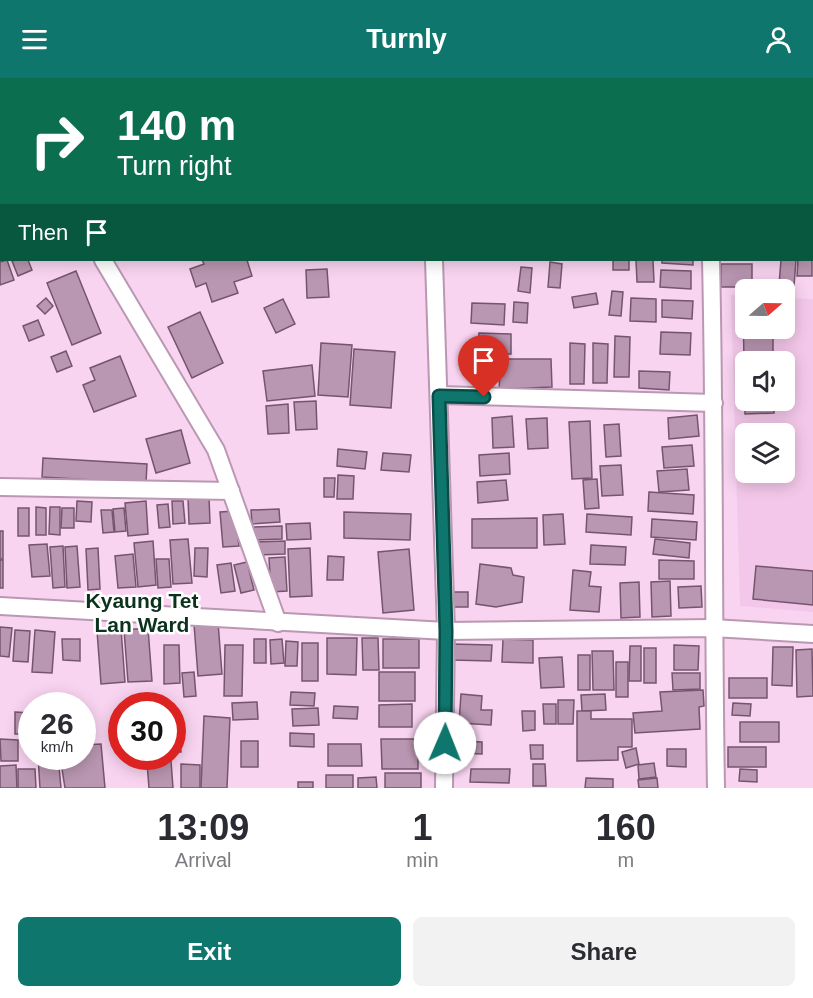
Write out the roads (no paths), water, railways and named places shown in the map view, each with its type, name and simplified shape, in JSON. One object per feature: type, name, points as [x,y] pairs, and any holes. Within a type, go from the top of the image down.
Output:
[{"type":"street","points":[[104,261],[216,450],[278,623]]},
{"type":"street","points":[[434,261],[446,631],[444,788]]},
{"type":"street","points":[[711,261],[716,788]]},
{"type":"street","points":[[439,396],[714,403]]},
{"type":"street","points":[[0,487],[231,491]]},
{"type":"street","points":[[0,606],[446,631],[713,628],[813,634]]},
{"type":"district","name":"Kyaung Tet Lan Ward","points":[[142,613]]}]
